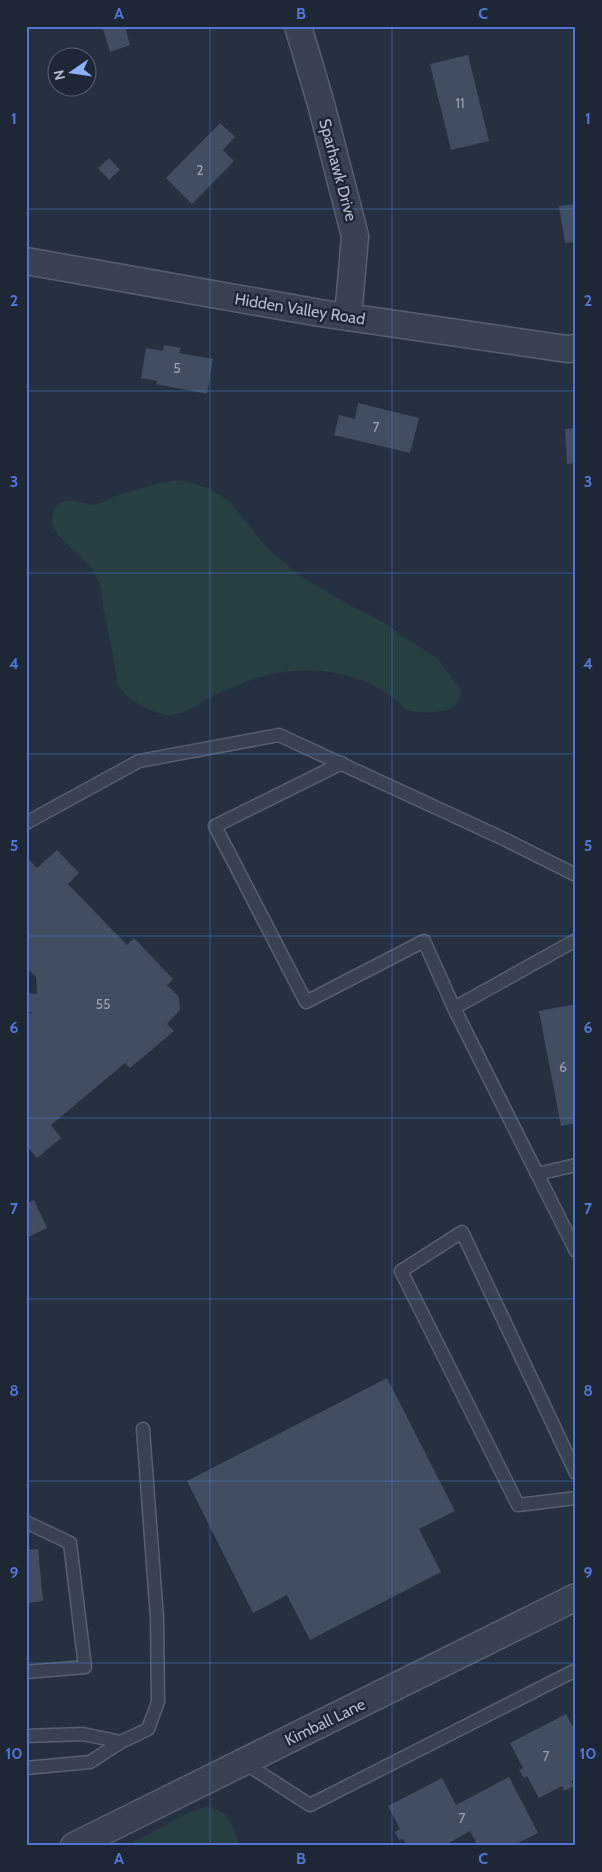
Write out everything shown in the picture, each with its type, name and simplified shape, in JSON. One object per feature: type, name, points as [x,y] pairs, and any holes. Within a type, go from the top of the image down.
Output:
[{"type":"street","name":"Sparhawk Drive","points":[[298,26],[321,104],[355,236],[348,317]]},
{"type":"street","name":"Hidden Valley Road","points":[[26,261],[348,317],[566,349],[576,348]]},
{"type":"street","name":"Kimball Lane","points":[[74,1846],[576,1598]]},
{"type":"lane","points":[[26,822],[139,760],[279,735],[504,839],[576,875]]},
{"type":"lane","points":[[342,763],[216,826],[306,1002],[424,941],[454,1008],[576,1251]]},
{"type":"lane","points":[[454,1008],[576,940]]},
{"type":"lane","points":[[537,1174],[576,1165]]},
{"type":"lane","points":[[576,1473],[462,1232],[401,1271],[518,1505],[576,1498]]},
{"type":"lane","points":[[26,1768],[90,1762],[121,1742],[148,1729],[158,1702],[157,1618],[143,1429]]},
{"type":"lane","points":[[26,1522],[70,1544],[85,1667],[26,1672]]},
{"type":"lane","points":[[243,1762],[310,1805],[576,1670]]},
{"type":"lane","points":[[26,1736],[83,1734],[121,1742]]},
{"type":"green space","points":[[181,480],[208,488],[230,502],[267,548],[299,575],[388,625],[437,658],[462,692],[457,703],[452,708],[440,712],[408,711],[392,697],[357,679],[317,671],[277,673],[257,678],[212,697],[183,713],[170,715],[156,713],[134,702],[123,692],[117,682],[103,607],[102,591],[99,583],[89,566],[55,530],[52,523],[52,515],[58,505],[67,501],[72,500],[95,504],[105,502],[115,496],[139,488]]},
{"type":"green space","points":[[204,1807],[219,1810],[224,1814],[232,1825],[240,1846],[126,1846],[190,1812]]},
{"type":"building","points":[[102,26],[125,26],[130,45],[110,52]]},
{"type":"building","points":[[468,55],[489,141],[451,150],[430,64]]},
{"type":"building","points":[[220,123],[235,137],[223,150],[234,161],[192,204],[166,178]]},
{"type":"building","points":[[109,158],[120,170],[109,180],[98,168]]},
{"type":"building","points":[[576,204],[576,242],[565,243],[559,206]]},
{"type":"building","points":[[164,345],[181,348],[179,353],[213,359],[207,394],[156,384],[157,381],[141,378],[146,348],[163,351]]},
{"type":"building","points":[[358,403],[419,418],[410,453],[334,435],[339,415],[355,419]]},
{"type":"building","points":[[576,428],[576,463],[567,464],[565,429]]},
{"type":"building","points":[[57,850],[79,873],[68,884],[127,945],[134,938],[173,979],[167,985],[179,997],[180,1010],[167,1024],[174,1031],[130,1068],[125,1063],[51,1125],[61,1138],[37,1158],[26,1145],[26,1017],[32,1012],[26,1012],[26,993],[37,994],[36,977],[26,967],[26,857],[37,868]]},
{"type":"building","points":[[576,1004],[576,1123],[561,1126],[539,1011]]},
{"type":"building","points":[[34,1200],[47,1228],[26,1238],[26,1204]]},
{"type":"building","points":[[387,1378],[455,1511],[419,1529],[441,1572],[310,1640],[287,1595],[253,1613],[187,1481]]},
{"type":"building","points":[[38,1549],[43,1601],[26,1603],[26,1550]]},
{"type":"building","points":[[566,1714],[576,1733],[576,1779],[571,1781],[574,1786],[564,1791],[562,1786],[539,1798],[527,1776],[524,1778],[519,1770],[523,1768],[510,1743]]},
{"type":"building","points":[[509,1777],[538,1833],[516,1844],[517,1846],[478,1846],[470,1831],[447,1844],[448,1846],[407,1846],[403,1839],[399,1840],[395,1832],[400,1829],[388,1806],[442,1778],[456,1805]]}]
